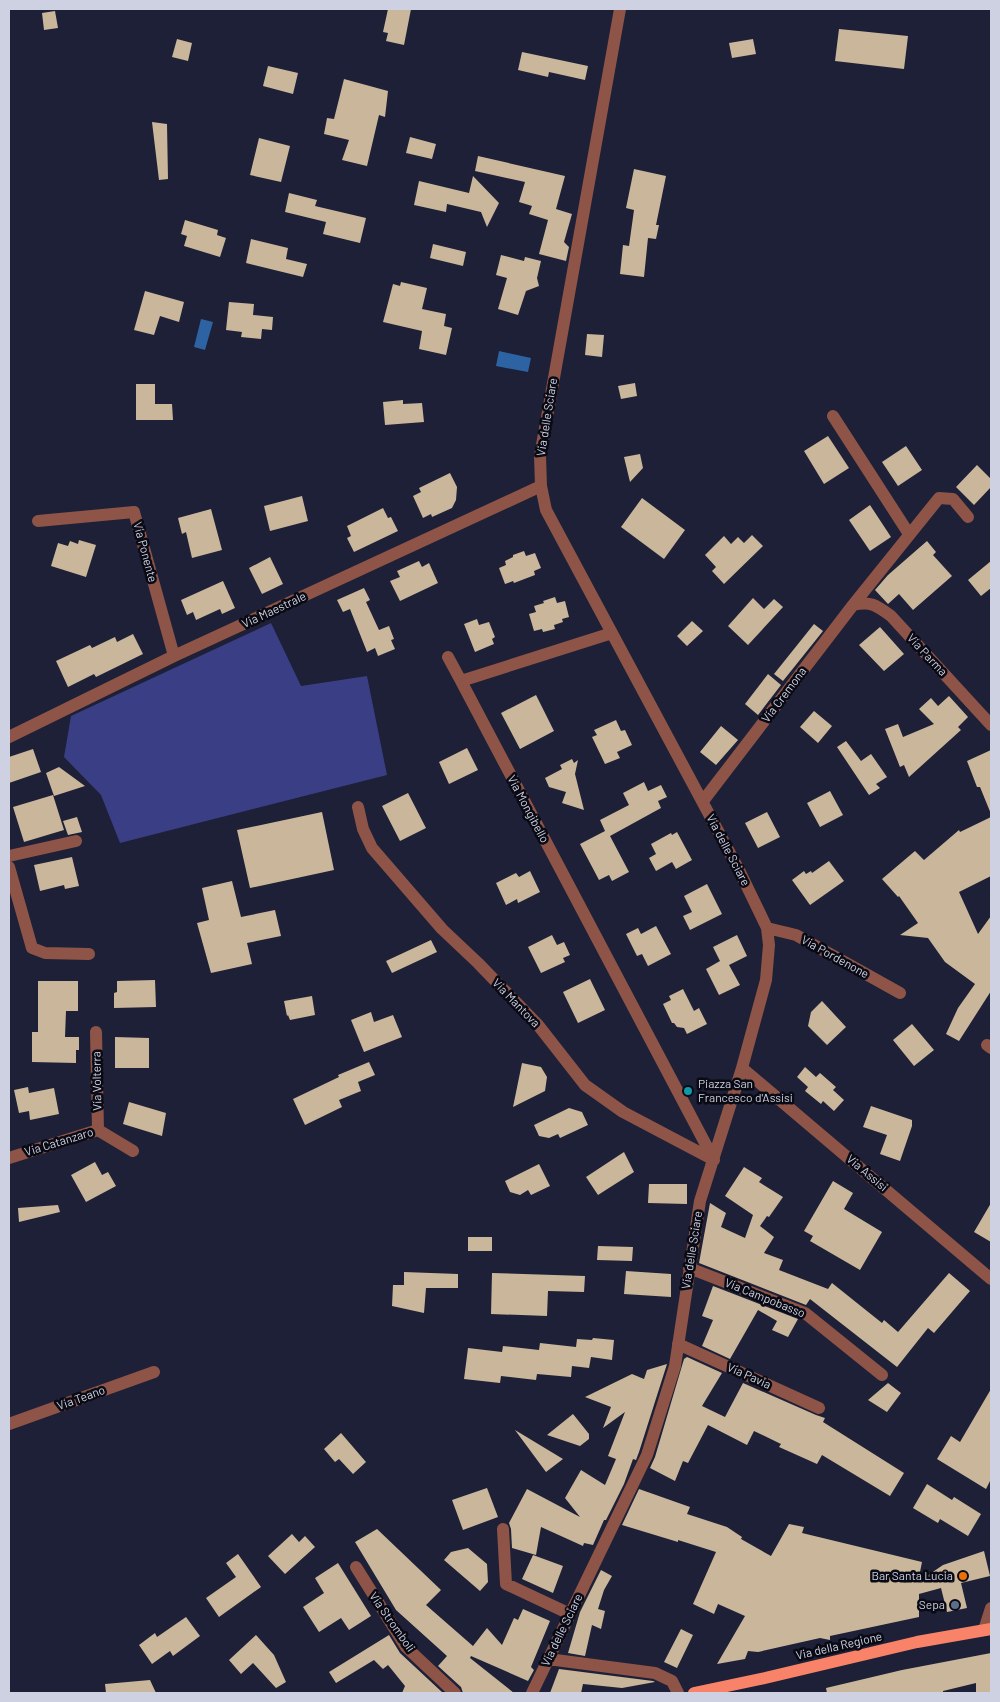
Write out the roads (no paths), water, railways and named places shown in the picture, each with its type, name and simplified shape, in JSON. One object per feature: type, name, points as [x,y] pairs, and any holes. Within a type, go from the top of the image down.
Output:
[{"type":"main road","name":"Via della Regione","points":[[694,1693],[735,1690],[917,1642],[988,1630]]},
{"type":"street","name":"Via delle Sciare","points":[[532,1693],[647,1455],[675,1366],[700,1201],[742,1068],[766,980],[769,945],[767,928],[740,872],[546,510],[541,486],[540,456],[620,9]]},
{"type":"street","points":[[833,416],[909,534]]},
{"type":"street","name":"Via Maestrale","points":[[9,737],[174,656],[541,486]]},
{"type":"street","name":"Via Cremona","points":[[703,801],[853,605],[939,498],[953,499],[968,516]]},
{"type":"street","name":"Via Ponente","points":[[38,521],[134,512],[174,656]]},
{"type":"street","name":"Via Parma","points":[[853,605],[865,603],[877,605],[891,616],[991,725]]},
{"type":"street","points":[[461,681],[612,633]]},
{"type":"street","name":"Via Mongibello","points":[[448,657],[714,1160]]},
{"type":"street","name":"Via Mantova","points":[[358,807],[363,829],[372,848],[442,929],[538,1025],[585,1085],[623,1112],[714,1160]]},
{"type":"street","points":[[9,856],[76,840]]},
{"type":"street","points":[[9,867],[32,948],[45,953],[89,954]]},
{"type":"street","name":"Via Pordenone","points":[[767,928],[796,934],[900,993]]},
{"type":"street","name":"Via Volterra","points":[[96,1032],[98,1130]]},
{"type":"street","name":"Via Assisi","points":[[742,1068],[991,1278]]},
{"type":"street","name":"Via Catanzaro","points":[[9,1158],[98,1130],[133,1151]]},
{"type":"street","name":"Via Campobasso","points":[[689,1268],[805,1313],[882,1375]]},
{"type":"street","name":"Via Pavia","points":[[678,1344],[819,1408]]},
{"type":"street","name":"Via Teano","points":[[9,1424],[154,1372]]},
{"type":"street","points":[[503,1529],[506,1584],[570,1614]]},
{"type":"street","name":"Via Stromboli","points":[[356,1567],[406,1646],[455,1693]]},
{"type":"street","points":[[988,1630],[991,1608]]},
{"type":"street","points":[[548,1659],[655,1673],[672,1681],[678,1693]]},
{"type":"water","points":[[201,319],[213,322],[205,350],[194,347]]},
{"type":"water","points":[[499,351],[531,358],[528,372],[496,366]]},
{"type":"place","name":"Piazza San Francesco d'Assisi","points":[[688,1091]]},
{"type":"place","name":"Bar Santa Lucia","points":[[963,1576]]},
{"type":"place","name":"Sepa","points":[[955,1605]]}]
